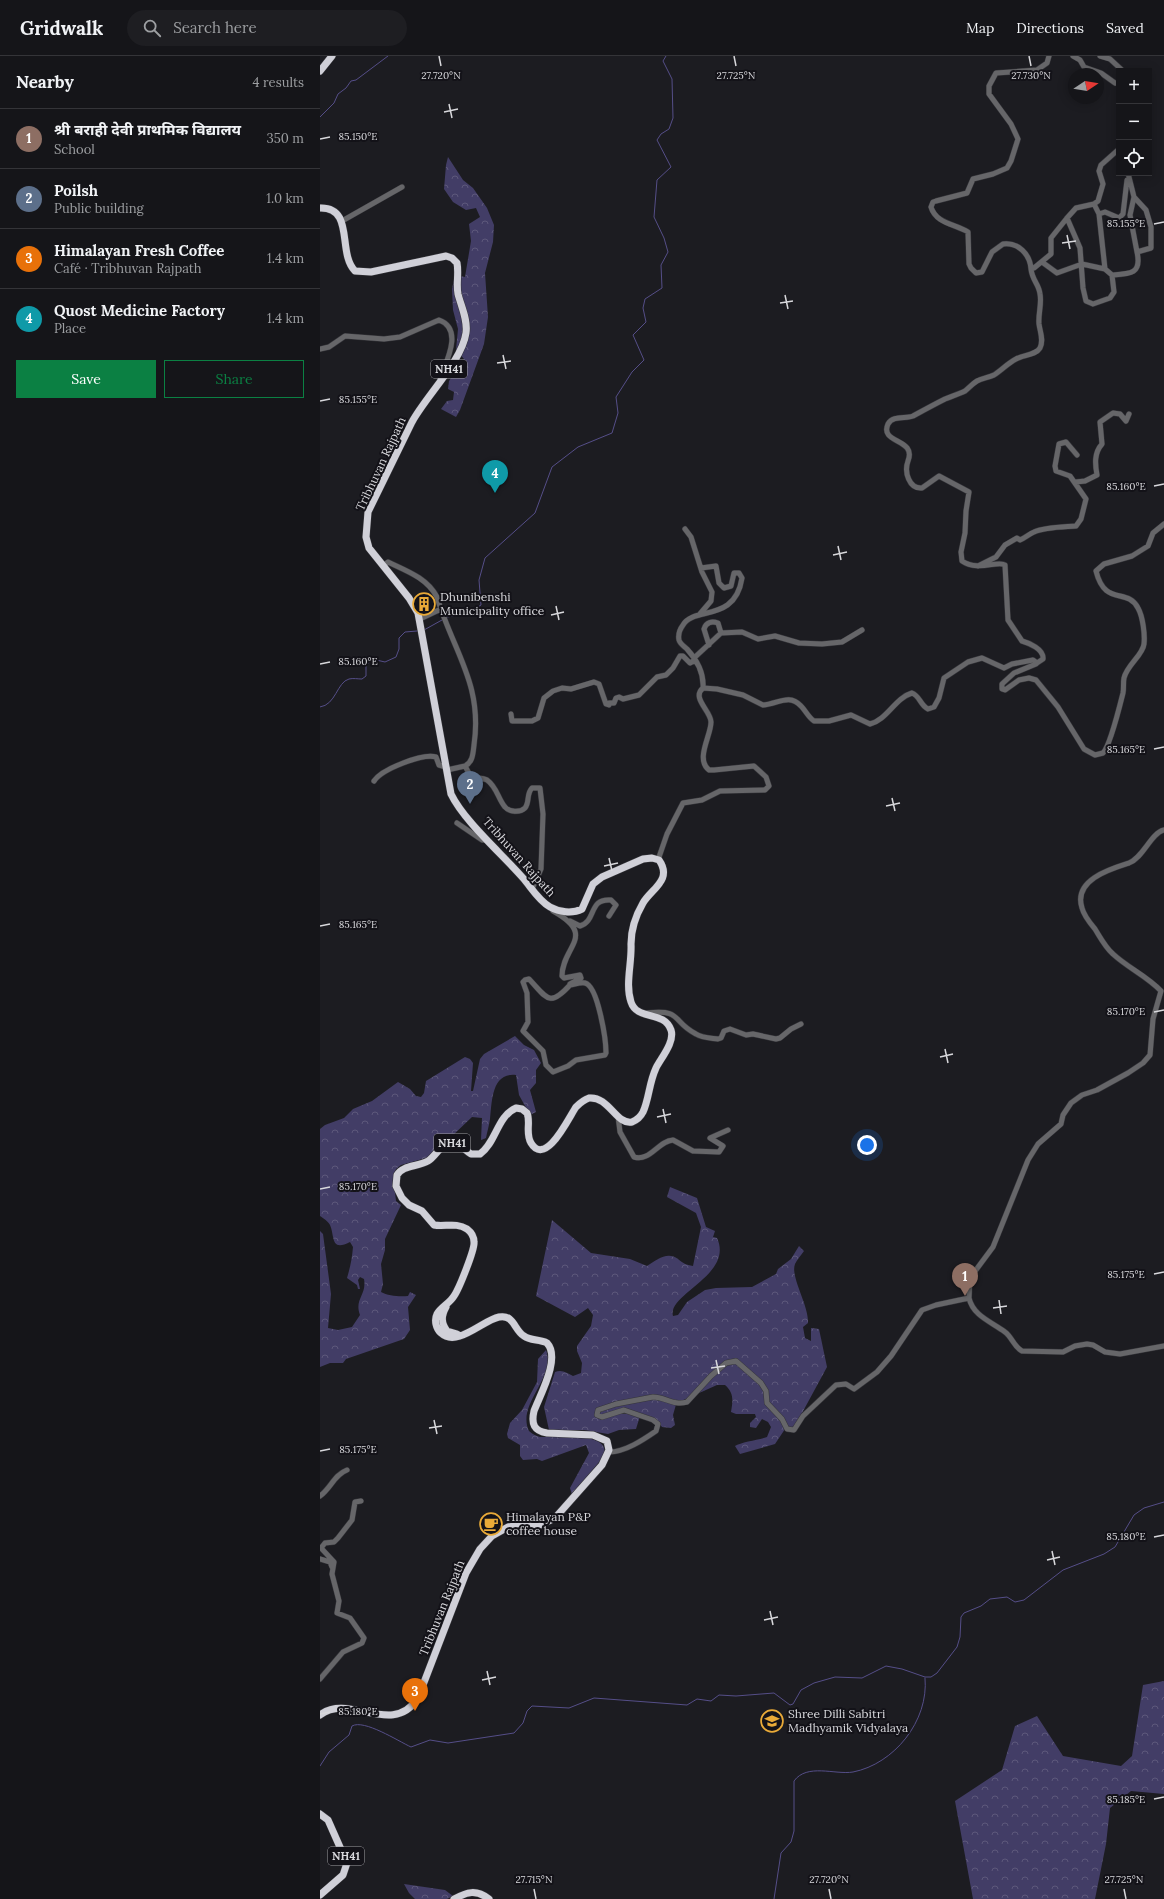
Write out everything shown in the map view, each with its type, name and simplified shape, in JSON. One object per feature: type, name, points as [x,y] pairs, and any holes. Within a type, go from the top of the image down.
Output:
[{"type":"highway","points":[[320,71],[332,56]]},
{"type":"highway","points":[[320,208],[331,209],[338,214],[342,221]]},
{"type":"highway","name":"Tribhuvan Rajpath","points":[[342,221],[349,262],[355,271],[371,272],[446,256],[452,258],[457,263],[458,293],[466,324],[466,333],[462,345],[448,369],[420,408],[412,422],[368,512],[366,537],[369,548],[415,606],[420,618],[449,787],[454,800],[465,815],[541,900],[549,907],[560,911],[578,911],[584,906],[593,884],[602,876],[642,859],[651,858],[658,860]]},
{"type":"highway","points":[[618,1116],[629,1122],[636,1120],[642,1114],[651,1080],[671,1040],[671,1031],[666,1022],[658,1017],[643,1014],[634,1008],[630,998],[632,937],[635,920],[641,906],[662,880],[663,870],[658,860]]},
{"type":"highway","name":"NH41","points":[[609,1452],[607,1441],[598,1436],[547,1433],[538,1431],[534,1426],[532,1420],[534,1411],[552,1360],[552,1351],[547,1343],[524,1336],[512,1320],[504,1316],[495,1318],[466,1333],[449,1338],[438,1330],[436,1324],[437,1315],[456,1293],[472,1253],[474,1244],[473,1237],[469,1231],[462,1227],[451,1225],[434,1225],[422,1211],[405,1202],[400,1196],[396,1186],[396,1178],[399,1172],[428,1160],[449,1143],[460,1145],[471,1154],[480,1154],[486,1148],[506,1116],[516,1108],[522,1108],[527,1113],[530,1140],[538,1149],[547,1147],[556,1140],[574,1110],[586,1099],[594,1098],[601,1100],[618,1116]]},
{"type":"highway","name":"Tribhuvan Rajpath","points":[[320,1715],[328,1710],[336,1708],[384,1715],[398,1714],[409,1708],[418,1698],[464,1578],[480,1549],[492,1536],[508,1528],[520,1525],[540,1525],[555,1518],[602,1465],[609,1452]]},
{"type":"highway","name":"NH41","points":[[320,1814],[328,1820],[348,1863],[343,1875],[320,1895]]},
{"type":"highway","points":[[454,1899],[470,1892],[481,1894],[489,1899]]},
{"type":"street","points":[[1049,56],[1047,63],[1037,70],[996,74],[989,86],[989,94],[1011,124],[1018,139],[1009,165],[1000,172],[975,177],[972,180],[967,193],[933,202],[931,207],[933,212],[944,221],[968,232],[969,264],[973,271],[982,272],[992,252],[999,246],[1006,244],[1016,246],[1028,257],[1031,277],[1040,294],[1039,323],[1042,340],[1039,350],[1016,358],[996,374],[976,382],[964,392],[910,417],[894,420],[888,426],[888,434],[891,439],[904,444],[909,450],[910,453],[906,471],[912,483],[921,489],[936,477],[942,476],[969,492],[961,558],[964,562],[982,567],[1001,563],[1006,565],[1008,620],[1019,638],[1022,641],[1028,642],[1041,652],[1043,659],[1035,665],[1014,673],[1002,684],[1002,689],[1005,690],[1019,680],[1030,678],[1036,680],[1062,712],[1084,749],[1094,755],[1103,753],[1108,746],[1122,695],[1124,677],[1133,660],[1142,649],[1144,642],[1140,614],[1136,604],[1131,600],[1106,592],[1096,571],[1104,564],[1132,556],[1148,546],[1153,533],[1164,524]]},
{"type":"street","points":[[1073,56],[1080,60],[1084,67],[1101,73],[1115,83]]},
{"type":"street","points":[[1100,56],[1110,59],[1120,68]]},
{"type":"street","points":[[1031,269],[1051,254],[1051,238],[1076,208],[1094,204],[1100,197],[1103,184],[1100,171],[1101,165],[1116,152]]},
{"type":"street","points":[[1099,214],[1105,212],[1119,218],[1123,214],[1123,202],[1128,176]]},
{"type":"street","points":[[1112,275],[1130,274],[1134,271],[1139,261],[1130,215],[1134,197],[1129,176]]},
{"type":"street","points":[[342,221],[402,186]]},
{"type":"street","points":[[1134,197],[1146,210],[1152,240],[1151,248],[1137,252]]},
{"type":"street","points":[[1094,204],[1099,214],[1105,268]]},
{"type":"street","points":[[1042,262],[1057,273],[1082,264],[1105,268],[1112,275],[1114,292],[1110,298],[1093,304],[1086,300],[1083,288],[1082,264],[1080,248],[1067,218]]},
{"type":"street","points":[[320,349],[329,347],[345,336],[384,339],[400,337],[439,320],[445,322],[451,329],[452,339],[448,359],[440,380]]},
{"type":"street","points":[[1076,482],[1085,481],[1097,475],[1095,464],[1097,450],[1102,444],[1100,422],[1113,413],[1120,414],[1126,421],[1129,414]]},
{"type":"street","points":[[978,566],[996,557],[1005,545],[1018,538],[1020,540],[1033,532],[1043,529],[1076,526],[1081,519],[1086,499],[1076,482],[1070,476],[1056,471],[1055,466],[1058,444],[1066,442],[1077,455]]},
{"type":"street","points":[[685,529],[691,537],[712,595],[711,601],[698,616]]},
{"type":"street","points":[[374,781],[381,773],[390,768],[413,760],[433,756],[436,757],[439,765],[446,768],[465,766],[472,758],[477,716],[465,666],[435,592],[425,581],[408,570],[388,562],[383,566]]},
{"type":"street","points":[[658,860],[667,834],[683,803],[702,800],[720,791],[765,790],[769,786],[766,777],[754,766],[714,770],[706,768],[703,760],[711,719],[708,711],[702,705],[699,698],[700,692],[703,688],[702,673],[694,659],[680,642],[679,634],[685,622],[728,605],[737,594],[742,578],[739,572],[734,573],[731,586],[724,588],[719,583],[716,566],[701,568]]},
{"type":"street","points":[[420,618],[441,608]]},
{"type":"street","points":[[709,645],[704,629],[707,624],[711,622],[718,622],[721,633]]},
{"type":"street","points":[[511,714],[512,721],[532,721],[538,718],[544,698],[553,691],[562,688],[571,689],[594,682],[599,684],[606,704],[609,705],[619,697],[623,699],[639,696],[657,677],[666,674],[673,668],[680,656],[683,656],[690,662],[721,633],[742,632],[758,639],[775,636],[799,643],[822,644],[842,642],[862,630]]},
{"type":"street","points":[[703,688],[710,688],[743,695],[763,705],[782,700],[792,700],[802,706],[814,721],[829,720],[851,715],[870,724],[876,722],[901,699],[912,693],[917,696],[924,707],[928,709],[934,707],[939,698],[944,678],[958,667],[973,659],[985,659],[1001,668],[1033,660],[1037,663]]},
{"type":"street","points":[[465,766],[471,777],[486,780],[491,784],[505,807],[509,810],[522,810],[526,806],[528,792],[535,787],[540,788],[543,814],[541,869],[532,889]]},
{"type":"street","points":[[457,822],[482,840],[488,839]]},
{"type":"street","points":[[1164,830],[1157,833],[1150,844],[1132,861],[1121,864],[1092,878],[1084,889],[1081,902],[1084,913],[1111,953],[1155,984],[1161,991],[1151,1032],[1150,1055],[1128,1073],[1097,1090],[1082,1095],[1071,1103],[1063,1115],[1061,1124],[1038,1144],[1028,1160],[993,1247],[970,1278],[969,1298],[973,1309],[992,1324],[1007,1333],[1017,1348],[1022,1351],[1063,1352],[1075,1346],[1087,1344],[1093,1345],[1105,1352],[1120,1354],[1164,1346]]},
{"type":"street","points":[[541,900],[546,907],[580,926],[589,921],[596,904],[605,900],[614,901],[616,905],[609,916]]},
{"type":"street","points":[[570,921],[575,929],[574,945],[562,970],[562,976],[564,978],[577,975],[581,977],[570,985],[555,999],[550,999],[544,996],[530,980],[525,980],[523,982],[527,993],[528,1022],[523,1031],[543,1051],[546,1065],[553,1072],[568,1066],[576,1060],[605,1055],[606,1053],[601,1019],[590,987],[585,983],[570,985]]},
{"type":"street","points":[[643,1014],[664,1011],[670,1013],[697,1035],[718,1039],[721,1038],[724,1031],[730,1029],[746,1035],[753,1034],[771,1038],[780,1038],[791,1029],[801,1024]]},
{"type":"street","points":[[618,1116],[620,1132],[634,1157],[639,1158],[645,1158],[659,1146],[673,1140],[693,1151],[720,1152],[722,1146],[710,1138],[728,1130]]},
{"type":"street","points":[[609,1452],[620,1450],[644,1439],[656,1431],[658,1424],[652,1420],[624,1410],[602,1417],[597,1415],[598,1410],[621,1403],[658,1397],[678,1404],[687,1402],[711,1376],[731,1361],[736,1361],[761,1383],[766,1391],[767,1403],[782,1419],[787,1429],[794,1430],[803,1416],[836,1385],[846,1384],[854,1389],[877,1372],[898,1346],[922,1310],[936,1305],[969,1298]]},
{"type":"street","points":[[320,1496],[328,1490],[338,1474],[347,1470]]},
{"type":"street","points":[[320,1679],[343,1652],[362,1644],[364,1638],[350,1618],[337,1613],[339,1601],[332,1574],[334,1562],[321,1548],[325,1543],[334,1542],[338,1538],[352,1520],[355,1502],[361,1501]]},
{"type":"street","points":[[320,1558],[330,1562],[333,1570]]},
{"type":"green space","points":[[448,157],[463,180],[473,188],[487,208],[494,225],[493,242],[485,273],[488,317],[484,344],[460,410],[456,417],[441,409],[447,401],[453,400],[454,392],[448,389],[449,381],[464,359],[456,350],[458,329],[453,310],[452,289],[455,275],[465,277],[471,241],[469,224],[480,217],[476,208],[466,210],[453,202],[444,189]]},
{"type":"green space","points":[[515,1036],[524,1045],[534,1050],[541,1063],[536,1070],[536,1083],[530,1090],[536,1112],[530,1115],[519,1095],[516,1075],[508,1075],[497,1083],[494,1090],[490,1122],[486,1138],[481,1140],[482,1118],[472,1117],[430,1157],[401,1165],[396,1169],[393,1176],[396,1201],[401,1205],[385,1239],[385,1250],[381,1264],[383,1284],[381,1292],[398,1296],[408,1296],[410,1292],[416,1295],[408,1307],[410,1330],[404,1339],[346,1359],[343,1363],[330,1363],[320,1367],[320,1231],[323,1234],[331,1294],[328,1328],[338,1330],[352,1327],[360,1315],[359,1301],[364,1289],[364,1279],[360,1277],[358,1280],[360,1289],[358,1289],[357,1285],[347,1278],[353,1247],[350,1242],[344,1245],[336,1244],[330,1225],[320,1216],[320,1129],[325,1125],[344,1118],[353,1109],[372,1101],[398,1082],[410,1089],[416,1096],[421,1097],[424,1093],[426,1081],[465,1057],[470,1059],[473,1063],[471,1091],[473,1091],[480,1059],[484,1054]]},
{"type":"green space","points":[[670,1187],[697,1198],[706,1227],[715,1231],[713,1237],[717,1238],[720,1251],[716,1263],[709,1273],[680,1300],[674,1308],[673,1316],[678,1315],[687,1302],[705,1290],[716,1288],[752,1287],[776,1274],[778,1269],[791,1259],[799,1246],[804,1251],[795,1264],[794,1270],[797,1284],[808,1316],[808,1323],[803,1327],[805,1338],[811,1341],[811,1328],[819,1329],[827,1367],[795,1426],[790,1428],[787,1426],[775,1444],[740,1454],[735,1446],[741,1443],[767,1437],[771,1427],[768,1422],[762,1419],[756,1428],[750,1427],[750,1423],[756,1417],[755,1414],[736,1414],[731,1412],[732,1397],[730,1391],[725,1385],[717,1385],[679,1402],[677,1401],[673,1415],[675,1425],[671,1428],[662,1427],[658,1422],[640,1416],[636,1429],[619,1430],[608,1434],[584,1430],[549,1430],[544,1407],[555,1372],[562,1371],[573,1376],[581,1373],[582,1363],[577,1351],[577,1346],[591,1326],[593,1315],[588,1308],[575,1317],[536,1296],[552,1220],[591,1253],[630,1259],[647,1266],[662,1257],[670,1256],[683,1263],[693,1266],[701,1227],[696,1213],[667,1197]]},
{"type":"green space","points":[[546,1350],[548,1360],[546,1370],[528,1411],[526,1421],[529,1431],[540,1437],[580,1437],[591,1439],[599,1442],[604,1448],[604,1456],[572,1495],[570,1488],[589,1453],[586,1445],[542,1461],[537,1459],[523,1460],[520,1456],[520,1445],[508,1438],[507,1434],[510,1423],[522,1410],[537,1382],[538,1359]]},
{"type":"green space","points":[[1164,1681],[1164,1794],[1131,1791],[1110,1808],[1106,1844],[1095,1899],[973,1899],[955,1801],[1002,1770],[1015,1726],[1037,1716],[1063,1756],[1121,1766],[1132,1756],[1143,1685]]},
{"type":"green space","points":[[404,1884],[445,1890],[453,1896],[447,1899],[415,1899],[409,1893]]},
{"type":"waterway","points":[[320,117],[334,103],[338,94],[346,88],[351,81],[356,80],[388,56]]},
{"type":"waterway","points":[[447,617],[469,613],[481,605],[479,580],[485,558],[535,513],[552,467],[578,447],[612,433],[618,413],[616,397],[632,372],[644,360],[633,335],[646,322],[643,308],[645,299],[662,288],[661,265],[668,252],[664,238],[654,217],[657,180],[671,167],[657,140],[661,134],[669,129],[673,118],[672,79],[663,61],[666,56]]},
{"type":"waterway","points":[[424,630],[442,620]]},
{"type":"waterway","points":[[320,707],[330,702],[345,681],[349,679],[362,679],[366,676],[366,666],[372,659],[385,662],[396,657],[399,649],[399,638],[405,632],[417,631]]},
{"type":"waterway","points":[[320,1766],[329,1752],[349,1735],[352,1726],[357,1725],[364,1725],[373,1728],[411,1747],[430,1740],[448,1743],[514,1733],[523,1723],[527,1711],[532,1706],[569,1708],[594,1698],[687,1705],[697,1699],[711,1701],[719,1695],[736,1696],[774,1693],[790,1705],[793,1704],[801,1690],[814,1683],[835,1677],[862,1678],[886,1666],[902,1669],[925,1677],[931,1677],[937,1673],[957,1647],[960,1637],[961,1617],[964,1613],[981,1606],[990,1599],[1007,1597],[1015,1602],[1024,1600],[1063,1570],[1104,1554],[1115,1547],[1134,1515],[1144,1508],[1164,1502]]},
{"type":"waterway","points":[[774,1899],[781,1853],[791,1842],[794,1831],[794,1781],[806,1772],[853,1772],[882,1760],[895,1750],[915,1725],[925,1694],[925,1678]]},
{"type":"place","name":"Quost Medicine Factory","points":[[495,493]]},
{"type":"place","name":"Dhunibenshi Municipality office","points":[[424,604]]},
{"type":"place","name":"Poilsh","points":[[470,804]]},
{"type":"place","name":"श्री बराही देवी प्राथमिक विद्यालय","points":[[965,1296]]},
{"type":"place","name":"Himalayan P&P coffee house","points":[[491,1524]]},
{"type":"place","name":"Himalayan Fresh Coffee","points":[[415,1711]]},
{"type":"place","name":"Shree Dilli Sabitri Madhyamik Vidyalaya","points":[[772,1721]]}]
